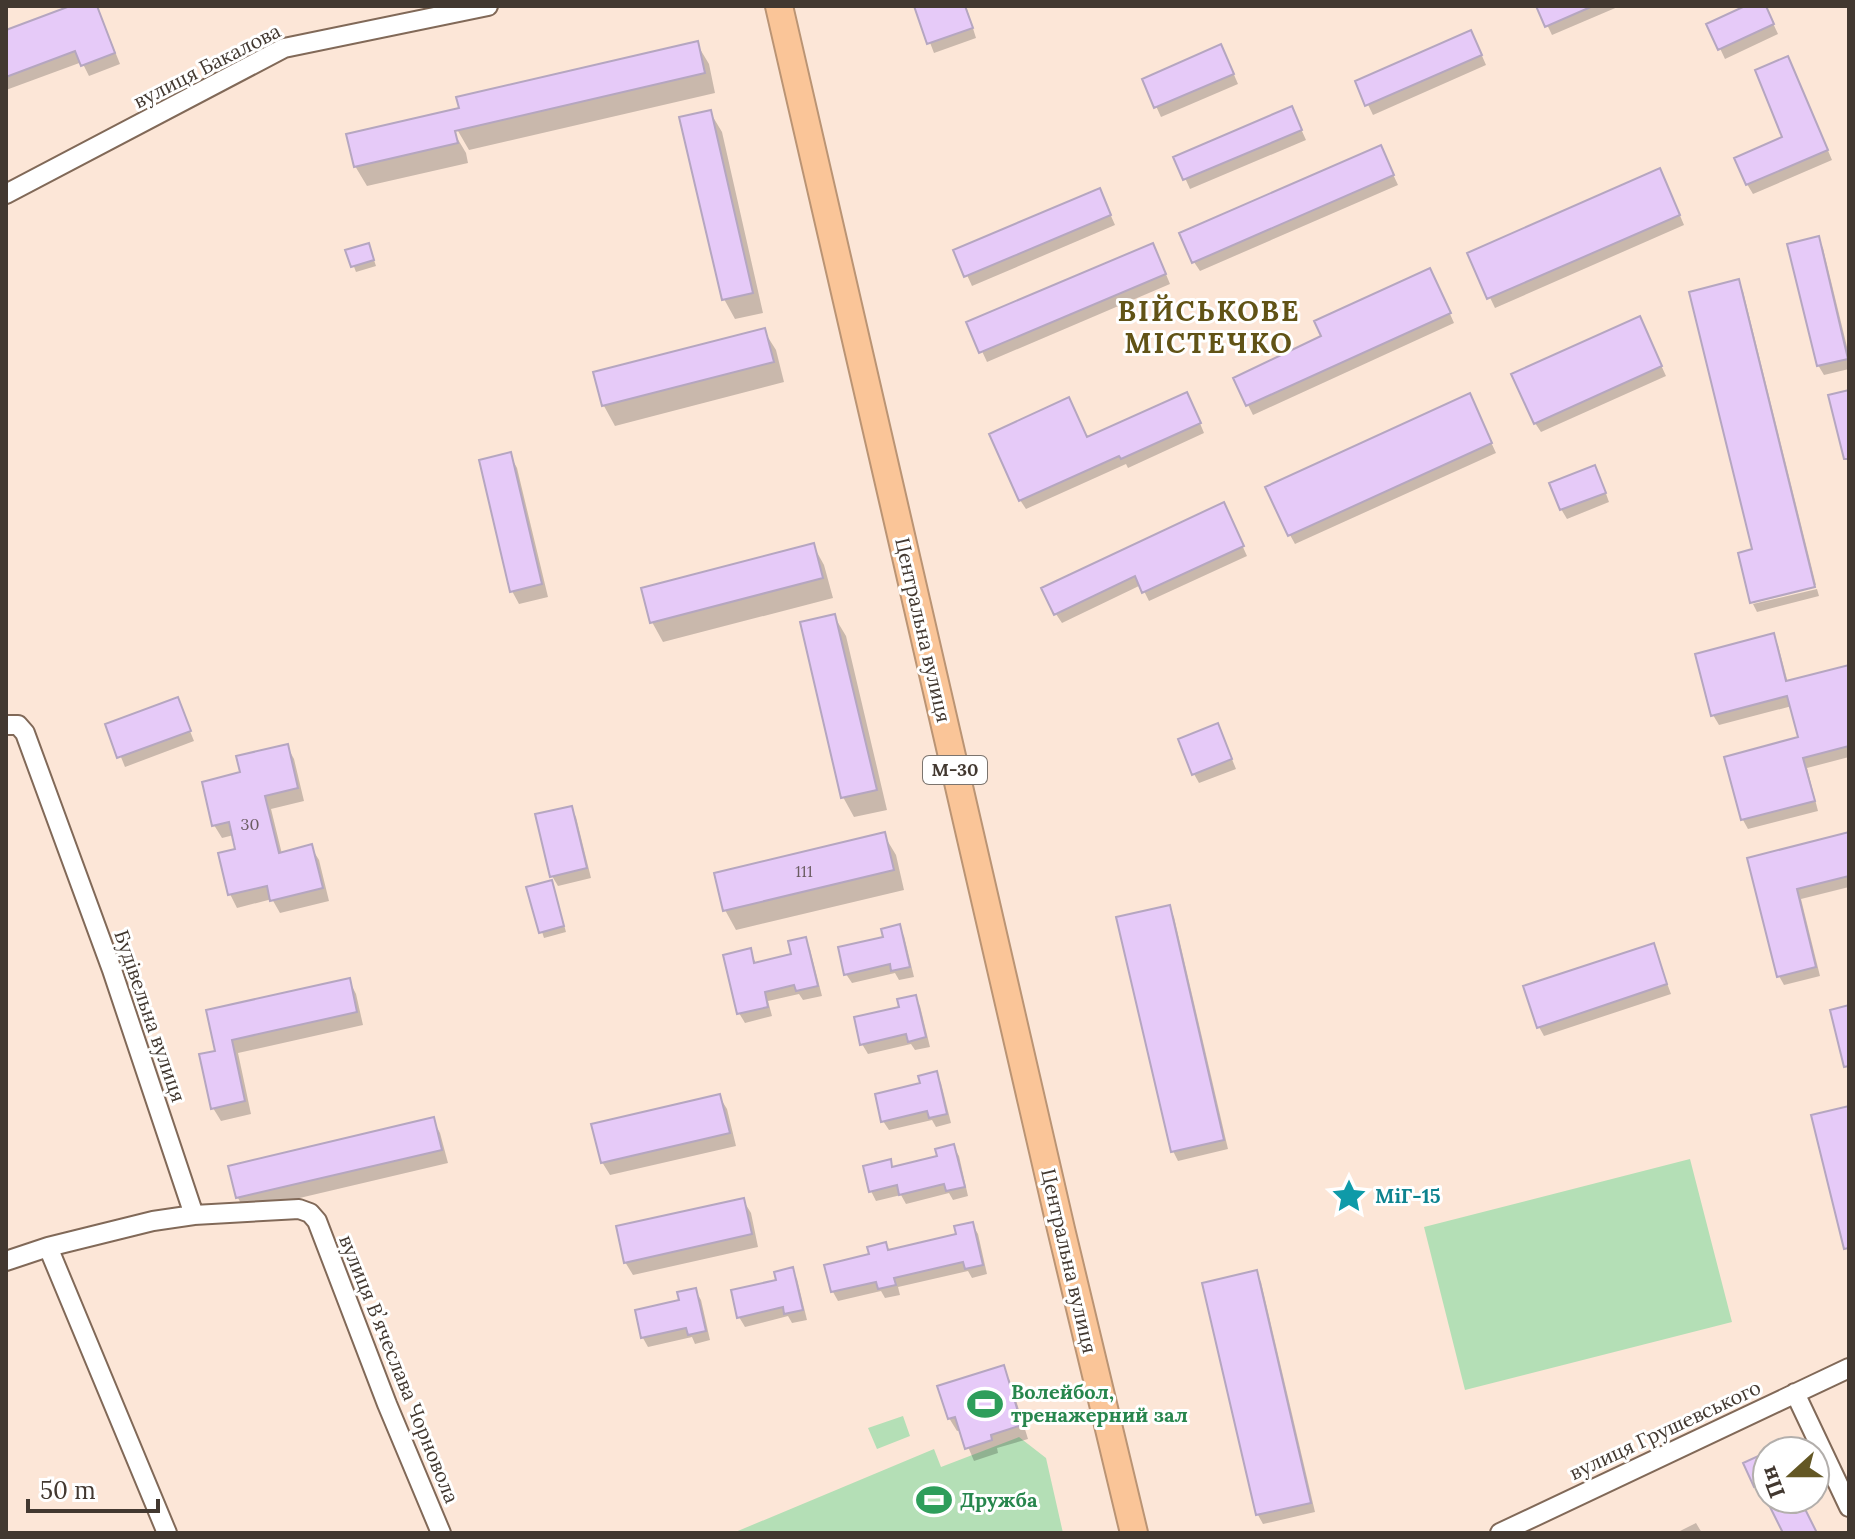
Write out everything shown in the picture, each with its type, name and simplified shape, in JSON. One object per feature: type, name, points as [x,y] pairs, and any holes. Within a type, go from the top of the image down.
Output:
[{"type":"highway","name":"Центральна вулиця","points":[[779,6],[1134,1533]]},
{"type":"street","name":"вулиця Бакалова","points":[[6,194],[284,48],[488,6]]},
{"type":"street","name":"Будівельна вулиця","points":[[6,725],[18,725],[25,733],[112,970],[194,1215]]},
{"type":"street","name":"вулиця Вʼячеслава Чорновола","points":[[194,1215],[299,1209],[310,1213],[317,1221],[387,1404],[441,1533]]},
{"type":"street","points":[[6,1261],[48,1247],[153,1221],[194,1215]]},
{"type":"street","points":[[48,1247],[167,1533]]},
{"type":"street","name":"вулиця Грушевського","points":[[1500,1533],[1849,1368]]},
{"type":"street","points":[[1795,1393],[1849,1507]]},
{"type":"green space","points":[[1690,1159],[1732,1322],[1465,1390],[1424,1227]]},
{"type":"green space","points":[[903,1416],[910,1436],[877,1449],[868,1428]]},
{"type":"green space","name":"Дружба","points":[[1019,1437],[1046,1458],[1063,1533],[733,1533],[934,1449],[941,1467]]},
{"type":"building","points":[[70,6],[97,6],[115,53],[81,66],[75,51],[6,77],[6,30]]},
{"type":"building","points":[[914,6],[965,6],[973,28],[927,44]]},
{"type":"building","points":[[1536,6],[1593,6],[1545,27]]},
{"type":"building","points":[[1745,6],[1766,6],[1774,24],[1718,50],[1706,24]]},
{"type":"building","points":[[1471,30],[1482,55],[1365,106],[1355,81]]},
{"type":"building","points":[[698,41],[705,73],[455,131],[458,143],[354,167],[346,134],[459,108],[456,97]]},
{"type":"building","points":[[1221,44],[1234,74],[1154,108],[1142,79]]},
{"type":"building","points":[[1788,56],[1828,150],[1746,185],[1734,158],[1782,137],[1755,70]]},
{"type":"building","points":[[1292,106],[1302,130],[1183,180],[1173,157]]},
{"type":"building","points":[[711,110],[753,293],[722,300],[679,117]]},
{"type":"building","points":[[1381,145],[1394,175],[1192,263],[1179,233]]},
{"type":"building","points":[[1660,168],[1680,215],[1487,299],[1467,253]]},
{"type":"building","points":[[1100,188],[1111,215],[964,277],[953,250]]},
{"type":"building","points":[[1819,236],[1848,359],[1817,366],[1787,244]]},
{"type":"building","points":[[369,243],[374,260],[351,267],[345,250]]},
{"type":"building","points":[[1153,243],[1166,274],[979,353],[966,322]]},
{"type":"building","points":[[1430,268],[1451,313],[1246,406],[1233,378],[1321,336],[1314,321]]},
{"type":"building","points":[[1739,279],[1815,587],[1750,603],[1738,553],[1752,549],[1689,292]]},
{"type":"building","points":[[1640,316],[1662,366],[1534,424],[1511,374]]},
{"type":"building","points":[[765,328],[774,362],[602,406],[593,372]]},
{"type":"building","points":[[1849,390],[1849,459],[1844,459],[1828,395]]},
{"type":"building","points":[[1187,392],[1201,423],[1019,501],[989,434],[1069,397],[1087,437]]},
{"type":"building","points":[[1470,393],[1492,443],[1288,536],[1265,487]]},
{"type":"building","points":[[511,452],[542,584],[510,592],[479,460]]},
{"type":"building","points":[[1595,465],[1606,493],[1560,510],[1549,483]]},
{"type":"building","points":[[1224,502],[1244,546],[1142,593],[1135,576],[1054,615],[1041,588]]},
{"type":"building","points":[[814,543],[823,578],[650,623],[641,588]]},
{"type":"building","points":[[835,614],[877,790],[841,798],[800,622]]},
{"type":"building","points":[[1774,633],[1786,681],[1849,665],[1849,746],[1803,758],[1815,801],[1741,820],[1724,757],[1798,737],[1787,696],[1711,716],[1695,654]]},
{"type":"building","points":[[178,697],[191,731],[117,758],[105,724]]},
{"type":"building","points":[[1218,723],[1232,759],[1192,775],[1178,739]]},
{"type":"building","points":[[288,744],[298,788],[265,796],[279,853],[312,844],[323,888],[270,901],[267,886],[228,895],[218,853],[235,849],[229,822],[212,826],[202,782],[240,772],[236,756]]},
{"type":"building","points":[[572,806],[587,868],[550,877],[535,814]]},
{"type":"building","points":[[885,832],[894,870],[723,911],[714,873]]},
{"type":"building","points":[[1849,832],[1849,876],[1797,889],[1816,967],[1777,977],[1747,858]]},
{"type":"building","points":[[552,880],[564,926],[539,933],[526,887]]},
{"type":"building","points":[[1170,905],[1224,1140],[1171,1152],[1116,917]]},
{"type":"building","points":[[900,924],[910,967],[891,971],[890,964],[844,975],[838,947],[883,937],[881,929]]},
{"type":"building","points":[[806,937],[818,986],[796,991],[794,985],[765,992],[768,1007],[737,1014],[723,955],[751,948],[754,963],[791,954],[788,941]]},
{"type":"building","points":[[1654,943],[1667,984],[1537,1028],[1523,986]]},
{"type":"building","points":[[350,978],[357,1012],[232,1040],[245,1101],[211,1109],[199,1054],[215,1051],[206,1010]]},
{"type":"building","points":[[916,995],[926,1037],[908,1042],[906,1034],[860,1045],[854,1017],[899,1007],[897,999]]},
{"type":"building","points":[[1849,1005],[1849,1066],[1844,1067],[1830,1010]]},
{"type":"building","points":[[937,1071],[947,1114],[929,1118],[927,1111],[881,1122],[875,1094],[920,1083],[918,1076]]},
{"type":"building","points":[[720,1094],[730,1133],[601,1163],[591,1124]]},
{"type":"building","points":[[1849,1106],[1849,1248],[1844,1249],[1811,1115]]},
{"type":"building","points":[[434,1117],[442,1150],[236,1198],[228,1166]]},
{"type":"building","points":[[954,1144],[965,1187],[946,1191],[944,1184],[899,1195],[897,1185],[869,1192],[863,1166],[891,1159],[892,1167],[937,1156],[935,1149]]},
{"type":"building","points":[[744,1198],[752,1234],[624,1263],[616,1226]]},
{"type":"building","points":[[973,1222],[983,1265],[965,1269],[963,1262],[894,1278],[896,1285],[878,1289],[876,1282],[831,1292],[824,1265],[869,1254],[867,1247],[886,1242],[888,1250],[956,1234],[954,1226]]},
{"type":"building","points":[[793,1267],[803,1310],[784,1314],[783,1307],[737,1318],[731,1290],[776,1280],[774,1272]]},
{"type":"building","points":[[1257,1270],[1311,1503],[1256,1515],[1202,1283]]},
{"type":"building","points":[[696,1288],[706,1331],[688,1335],[686,1328],[641,1338],[635,1310],[679,1300],[677,1292]]},
{"type":"building","points":[[1004,1365],[1022,1425],[991,1435],[992,1440],[965,1449],[955,1417],[948,1419],[937,1386]]},
{"type":"building","points":[[1751,1459],[1751,1480],[1743,1463]]},
{"type":"building","points":[[1774,1515],[1808,1515],[1817,1533],[1783,1533]]},
{"type":"place","name":"МіГ-15","points":[[1349,1196]]},
{"type":"place","name":"Волейбол, тренажерний зал","points":[[985,1404]]},
{"type":"place","name":"Дружба","points":[[934,1500]]},
{"type":"district","name":"ВІЙСЬКОВЕ МІСТЕЧКО","points":[[1209,327]]}]
